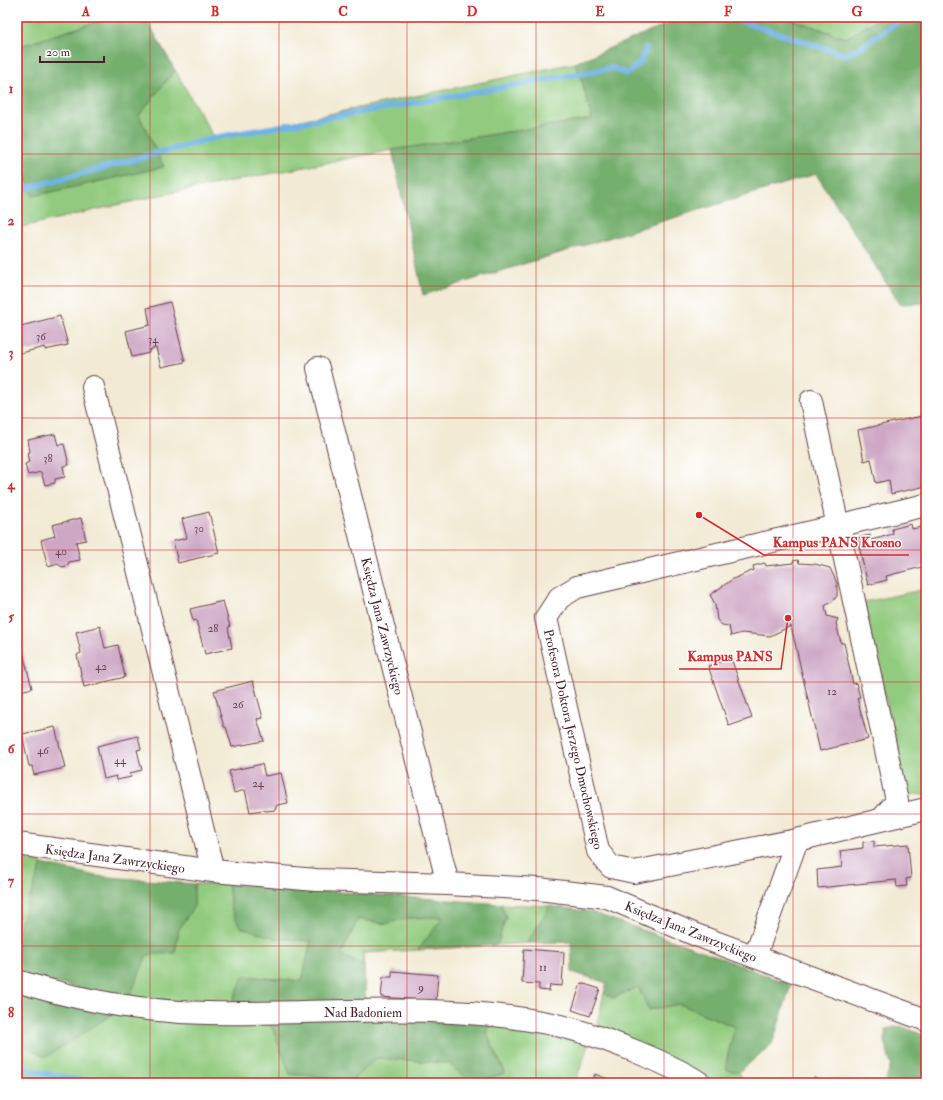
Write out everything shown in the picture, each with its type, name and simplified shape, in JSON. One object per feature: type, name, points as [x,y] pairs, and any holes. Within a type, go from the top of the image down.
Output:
[{"type":"street","name":"Księdza Jana Zawrzyckiego","points":[[318,368],[448,884]]},
{"type":"street","points":[[93,387],[213,871]]},
{"type":"street","points":[[812,401],[897,801],[882,819]]},
{"type":"street","name":"Profesora Doktora Jerzego Dmochowskiego","points":[[926,504],[577,586],[559,598],[546,618],[598,851],[611,867],[634,872],[797,840],[926,809]]},
{"type":"street","points":[[755,956],[797,840]]},
{"type":"street","name":"Księdza Jana Zawrzyckiego","points":[[17,844],[213,871],[316,880],[448,884],[538,889],[607,897],[696,935],[926,1020]]},
{"type":"street","name":"Nad Badoniem","points":[[17,981],[39,988],[140,1009],[206,1013],[354,1011],[470,1013],[547,1023],[599,1037],[680,1070],[700,1083]]},
{"type":"green space","points":[[17,17],[112,17],[17,47]]},
{"type":"green space","points":[[112,17],[145,17],[175,70],[139,115],[164,167],[33,196],[17,156],[17,47]]},
{"type":"green space","points":[[683,17],[785,17],[846,38],[882,17],[926,17],[926,303],[900,304],[816,174],[423,295],[392,150],[592,119],[580,74],[575,63]]},
{"type":"green space","points":[[785,17],[882,17],[846,38]]},
{"type":"green space","points":[[575,63],[580,74],[592,119],[392,150],[160,195],[17,228],[17,156],[33,196],[163,167],[139,115],[175,70],[214,138]]},
{"type":"green space","points":[[926,589],[926,795],[907,794],[864,602]]},
{"type":"green space","points":[[17,855],[42,864],[17,934]]},
{"type":"green space","points":[[42,864],[97,876],[194,884],[194,906],[179,929],[175,953],[147,955],[128,1000],[17,974],[17,934]]},
{"type":"green space","points":[[194,884],[228,884],[231,909],[275,938],[311,941],[302,981],[244,976],[229,1008],[128,1000],[147,954],[175,953],[179,929],[194,906]]},
{"type":"green space","points":[[228,884],[501,904],[506,917],[497,945],[418,950],[443,917],[408,918],[385,924],[358,919],[341,955],[364,966],[366,1004],[229,1008],[244,976],[302,981],[311,941],[275,938],[240,927],[231,909]]},
{"type":"green space","points":[[501,904],[550,906],[527,943],[497,945],[506,917]]},
{"type":"green space","points":[[550,906],[591,912],[708,953],[791,985],[772,1044],[739,1072],[727,1070],[727,1058],[735,1027],[679,1004],[649,1010],[638,987],[613,998],[604,993],[607,983],[572,972],[571,942],[527,943]]},
{"type":"green space","points":[[444,917],[418,950],[363,953],[364,966],[341,955],[358,919],[385,924],[408,918]]},
{"type":"green space","points":[[638,987],[649,1010],[679,1004],[735,1027],[727,1058],[727,1070],[739,1072],[744,1083],[711,1083],[596,1028],[604,993],[613,998]]},
{"type":"green space","points":[[17,991],[116,1012],[46,1057],[21,1044],[17,1046]]},
{"type":"green space","points":[[116,1012],[270,1022],[290,1074],[352,1080],[377,1058],[448,1063],[473,1083],[17,1083],[17,1046]]},
{"type":"green space","points":[[306,1016],[490,1023],[487,1034],[505,1073],[473,1083],[448,1063],[377,1058],[352,1080],[290,1074],[270,1022]]},
{"type":"green space","points":[[490,1023],[579,1038],[588,1046],[575,1083],[477,1083],[505,1072],[487,1034]]},
{"type":"green space","points":[[901,1026],[926,1036],[926,1077],[924,1083],[885,1083],[891,1065],[884,1041],[886,1029]]},
{"type":"building","points":[[170,302],[185,362],[161,367],[156,348],[149,350],[149,353],[132,357],[126,331],[150,325],[147,308]]},
{"type":"building","points":[[60,316],[68,345],[45,350],[45,347],[17,354],[17,327]]},
{"type":"building","points":[[926,415],[926,486],[891,494],[889,480],[876,483],[871,459],[864,461],[858,430]]},
{"type":"building","points":[[55,434],[58,445],[64,444],[69,465],[63,466],[65,477],[55,479],[55,483],[45,485],[41,472],[28,475],[25,464],[29,462],[27,453],[30,452],[28,440]]},
{"type":"building","points":[[209,512],[219,553],[178,563],[173,541],[187,538],[182,519]]},
{"type":"building","points":[[81,518],[86,540],[76,542],[80,560],[69,562],[67,566],[62,567],[58,564],[48,567],[41,540],[55,536],[52,525]]},
{"type":"building","points":[[911,524],[912,529],[926,526],[926,566],[886,576],[887,580],[868,585],[857,538],[870,535],[871,540],[893,534],[892,529]]},
{"type":"building","points":[[798,560],[799,563],[815,564],[830,568],[837,583],[837,596],[833,601],[825,606],[827,616],[838,619],[836,623],[841,643],[844,643],[853,684],[856,683],[860,697],[857,698],[868,739],[820,751],[791,626],[770,636],[742,633],[731,636],[729,626],[722,625],[717,620],[715,604],[710,595],[733,579],[754,570],[753,566],[765,563],[766,566],[793,563],[793,561]]},
{"type":"building","points":[[223,601],[230,627],[228,628],[232,648],[205,654],[196,620],[193,621],[190,609]]},
{"type":"building","points":[[100,626],[105,648],[118,645],[125,677],[84,687],[77,655],[81,653],[76,632]]},
{"type":"building","points":[[17,634],[32,688],[17,692]]},
{"type":"building","points":[[731,658],[752,718],[729,726],[708,666]]},
{"type":"building","points":[[253,681],[263,718],[257,719],[264,741],[232,747],[226,727],[224,727],[214,691]]},
{"type":"building","points":[[55,727],[65,768],[34,775],[32,766],[29,766],[22,734]]},
{"type":"building","points":[[138,736],[141,749],[137,750],[142,770],[130,773],[131,777],[117,780],[116,776],[104,779],[97,746]]},
{"type":"building","points":[[262,764],[265,776],[281,773],[288,803],[277,805],[275,810],[250,812],[245,790],[234,793],[229,771]]},
{"type":"building","points":[[874,841],[874,847],[908,844],[911,878],[906,879],[907,886],[897,887],[896,880],[818,888],[817,870],[842,867],[840,851],[863,848],[863,842]]},
{"type":"building","points":[[524,949],[564,952],[562,986],[550,985],[549,991],[539,990],[539,984],[522,983]]},
{"type":"building","points":[[392,971],[438,975],[436,1001],[381,997],[383,977],[392,977]]},
{"type":"building","points":[[581,983],[600,989],[590,1016],[572,1010]]},
{"type":"building","points":[[595,1074],[617,1083],[592,1083]]},
{"type":"building","points":[[814,1077],[828,1083],[811,1083]]},
{"type":"waterway","points":[[728,17],[845,55],[858,49],[905,17]]},
{"type":"waterway","points":[[17,191],[213,138],[612,68],[627,74],[640,63],[646,48]]},
{"type":"waterway","points":[[17,1061],[32,1071],[91,1083]]},
{"type":"place","name":"Kampus PANS Krosno","points":[[699,515]]},
{"type":"place","name":"Kampus PANS","points":[[788,618]]}]
